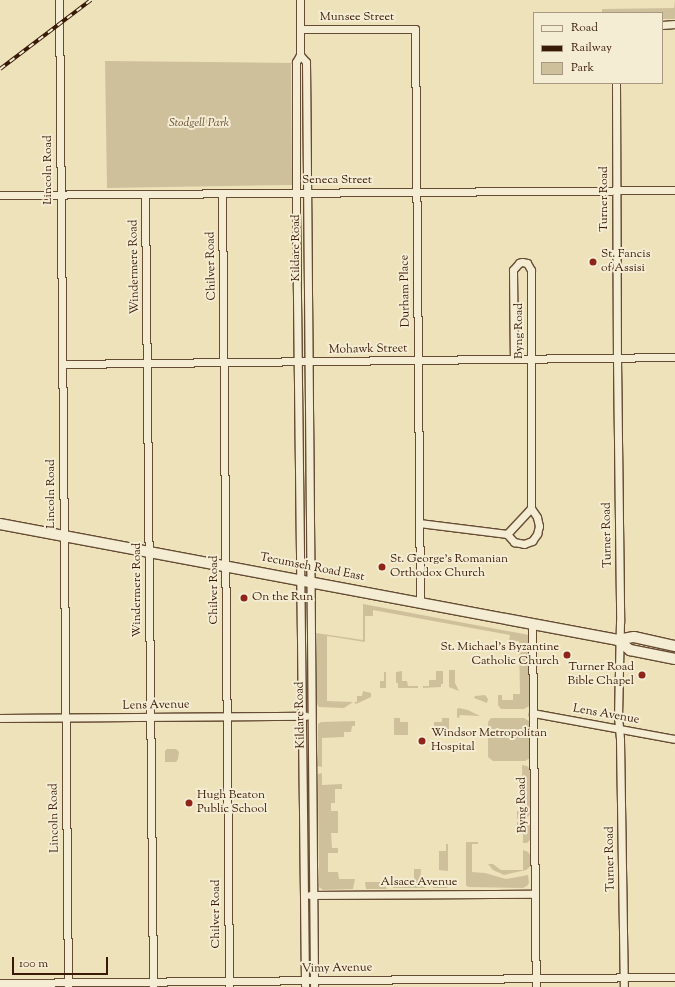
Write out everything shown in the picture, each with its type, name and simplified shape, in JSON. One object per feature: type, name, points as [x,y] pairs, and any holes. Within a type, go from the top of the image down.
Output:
[{"type":"main road","name":"Tecumseh Road East","points":[[0,524],[306,580],[618,640],[634,637],[674,645]]},
{"type":"main road","name":"Tecumseh Road East","points":[[618,640],[630,650],[673,659]]},
{"type":"street","name":"Lincoln Road","points":[[59,0],[68,985]]},
{"type":"street","name":"Kildare Road","points":[[300,0],[300,55],[296,62],[299,444],[312,716],[314,984]]},
{"type":"street","points":[[663,24],[675,24]]},
{"type":"street","name":"Munsee Street","points":[[300,29],[415,29]]},
{"type":"street","name":"Durham Place","points":[[415,29],[420,602]]},
{"type":"street","name":"Kildare Road","points":[[300,55],[306,62],[309,361],[309,444],[302,716],[305,984]]},
{"type":"street","name":"Turner Road","points":[[616,84],[620,618],[618,640],[624,987]]},
{"type":"street","name":"Seneca Street","points":[[0,195],[675,190]]},
{"type":"street","name":"Chilver Road","points":[[222,193],[229,984]]},
{"type":"street","name":"Windermere Road","points":[[145,194],[153,984]]},
{"type":"street","name":"Byng Road","points":[[419,523],[507,534],[514,542],[524,544],[532,541],[537,534],[539,526],[537,517],[531,508],[531,270],[527,263],[522,262],[519,263],[513,270],[514,359]]},
{"type":"street","name":"Mohawk Street","points":[[62,364],[675,357]]},
{"type":"street","points":[[299,444],[309,444]]},
{"type":"street","points":[[507,534],[531,508]]},
{"type":"street","name":"Byng Road","points":[[532,624],[536,987]]},
{"type":"street","name":"Lens Avenue","points":[[533,713],[675,739]]},
{"type":"street","name":"Lens Avenue","points":[[0,718],[312,716]]},
{"type":"street","name":"Alsace Avenue","points":[[304,895],[535,894]]},
{"type":"street","name":"Vimy Avenue","points":[[0,983],[68,985],[314,984],[536,978],[675,977]]},
{"type":"green space","points":[[675,0],[675,19],[663,19],[663,12],[602,12],[602,9],[674,8]]},
{"type":"green space","name":"Stodgell Park","points":[[105,61],[291,63],[292,185],[107,188]]},
{"type":"green space","points":[[363,604],[529,635],[529,706],[524,709],[501,709],[498,705],[498,695],[502,695],[502,700],[513,700],[513,694],[520,694],[519,641],[509,641],[510,635],[373,610],[373,616],[365,616],[365,642],[327,636],[327,701],[353,702],[344,708],[319,707],[317,704],[316,633],[363,640]]},
{"type":"green space","points":[[449,670],[455,670],[455,683],[459,691],[449,687]]},
{"type":"green space","points":[[402,671],[402,681],[407,681],[408,686],[418,686],[418,688],[398,688],[398,683],[396,683],[396,672]]},
{"type":"green space","points":[[436,671],[443,671],[443,684],[441,684],[441,687],[423,688],[423,686],[429,686],[429,680],[436,680]]},
{"type":"green space","points":[[384,672],[386,672],[386,688],[380,688],[380,681],[384,681]]},
{"type":"green space","points":[[363,691],[371,693],[371,697],[356,704],[354,702],[357,702],[357,696],[362,696]]},
{"type":"green space","points":[[485,695],[488,699],[487,703],[474,698],[475,696]]},
{"type":"green space","points":[[457,709],[468,710],[480,716],[460,715],[459,718],[457,717]]},
{"type":"green space","points":[[394,718],[400,718],[400,722],[408,722],[408,735],[394,735]]},
{"type":"green space","points":[[442,718],[449,718],[449,735],[434,735],[434,722],[442,722]]},
{"type":"green space","points":[[491,718],[524,718],[529,721],[530,758],[525,761],[493,761],[488,757],[488,722]]},
{"type":"green space","points":[[355,721],[355,726],[352,726],[351,732],[344,732],[344,737],[322,738],[322,767],[317,766],[318,724],[321,722]]},
{"type":"green space","points":[[167,749],[176,749],[179,752],[176,762],[165,762],[165,751]]},
{"type":"green space","points":[[522,765],[527,766],[530,769],[530,814],[526,819],[517,819],[517,811],[523,810]]},
{"type":"green space","points":[[322,773],[322,785],[342,784],[342,789],[335,789],[335,803],[331,803],[331,811],[338,811],[338,833],[331,833],[332,848],[338,848],[338,853],[328,853],[328,872],[338,872],[339,879],[355,879],[353,889],[323,890],[319,887],[318,774]]},
{"type":"green space","points":[[517,822],[527,822],[530,825],[530,840],[527,843],[523,843],[523,830],[517,831]]},
{"type":"green space","points":[[466,842],[478,842],[478,844],[472,844],[472,872],[485,873],[506,879],[528,875],[529,883],[527,886],[523,888],[468,887],[466,885]]},
{"type":"green space","points":[[446,844],[448,844],[448,871],[439,870],[439,851],[446,851]]},
{"type":"green space","points":[[523,850],[528,852],[531,856],[531,866],[526,870],[504,875],[493,870],[488,864],[493,864],[501,870],[523,870]]},
{"type":"green space","points":[[414,869],[421,869],[420,885],[424,885],[425,888],[393,888],[392,881],[414,882]]},
{"type":"green space","points":[[365,882],[384,882],[387,889],[366,889]]},
{"type":"green space","points":[[433,884],[449,884],[449,886],[447,888],[433,888]]},
{"type":"railway","points":[[0,69],[91,0]]},
{"type":"place","name":"St. Fancis of Assisi","points":[[593,262]]},
{"type":"place","name":"St. George's Romanian Orthodox Church","points":[[382,567]]},
{"type":"place","name":"On the Run","points":[[244,598]]},
{"type":"place","name":"St. Michael's Byzantine Catholic Church","points":[[567,655]]},
{"type":"place","name":"Turner Road Bible Chapel","points":[[642,675]]},
{"type":"place","name":"Windsor Metropolitan Hospital","points":[[422,741]]},
{"type":"place","name":"Hugh Beaton Public School","points":[[189,803]]}]
